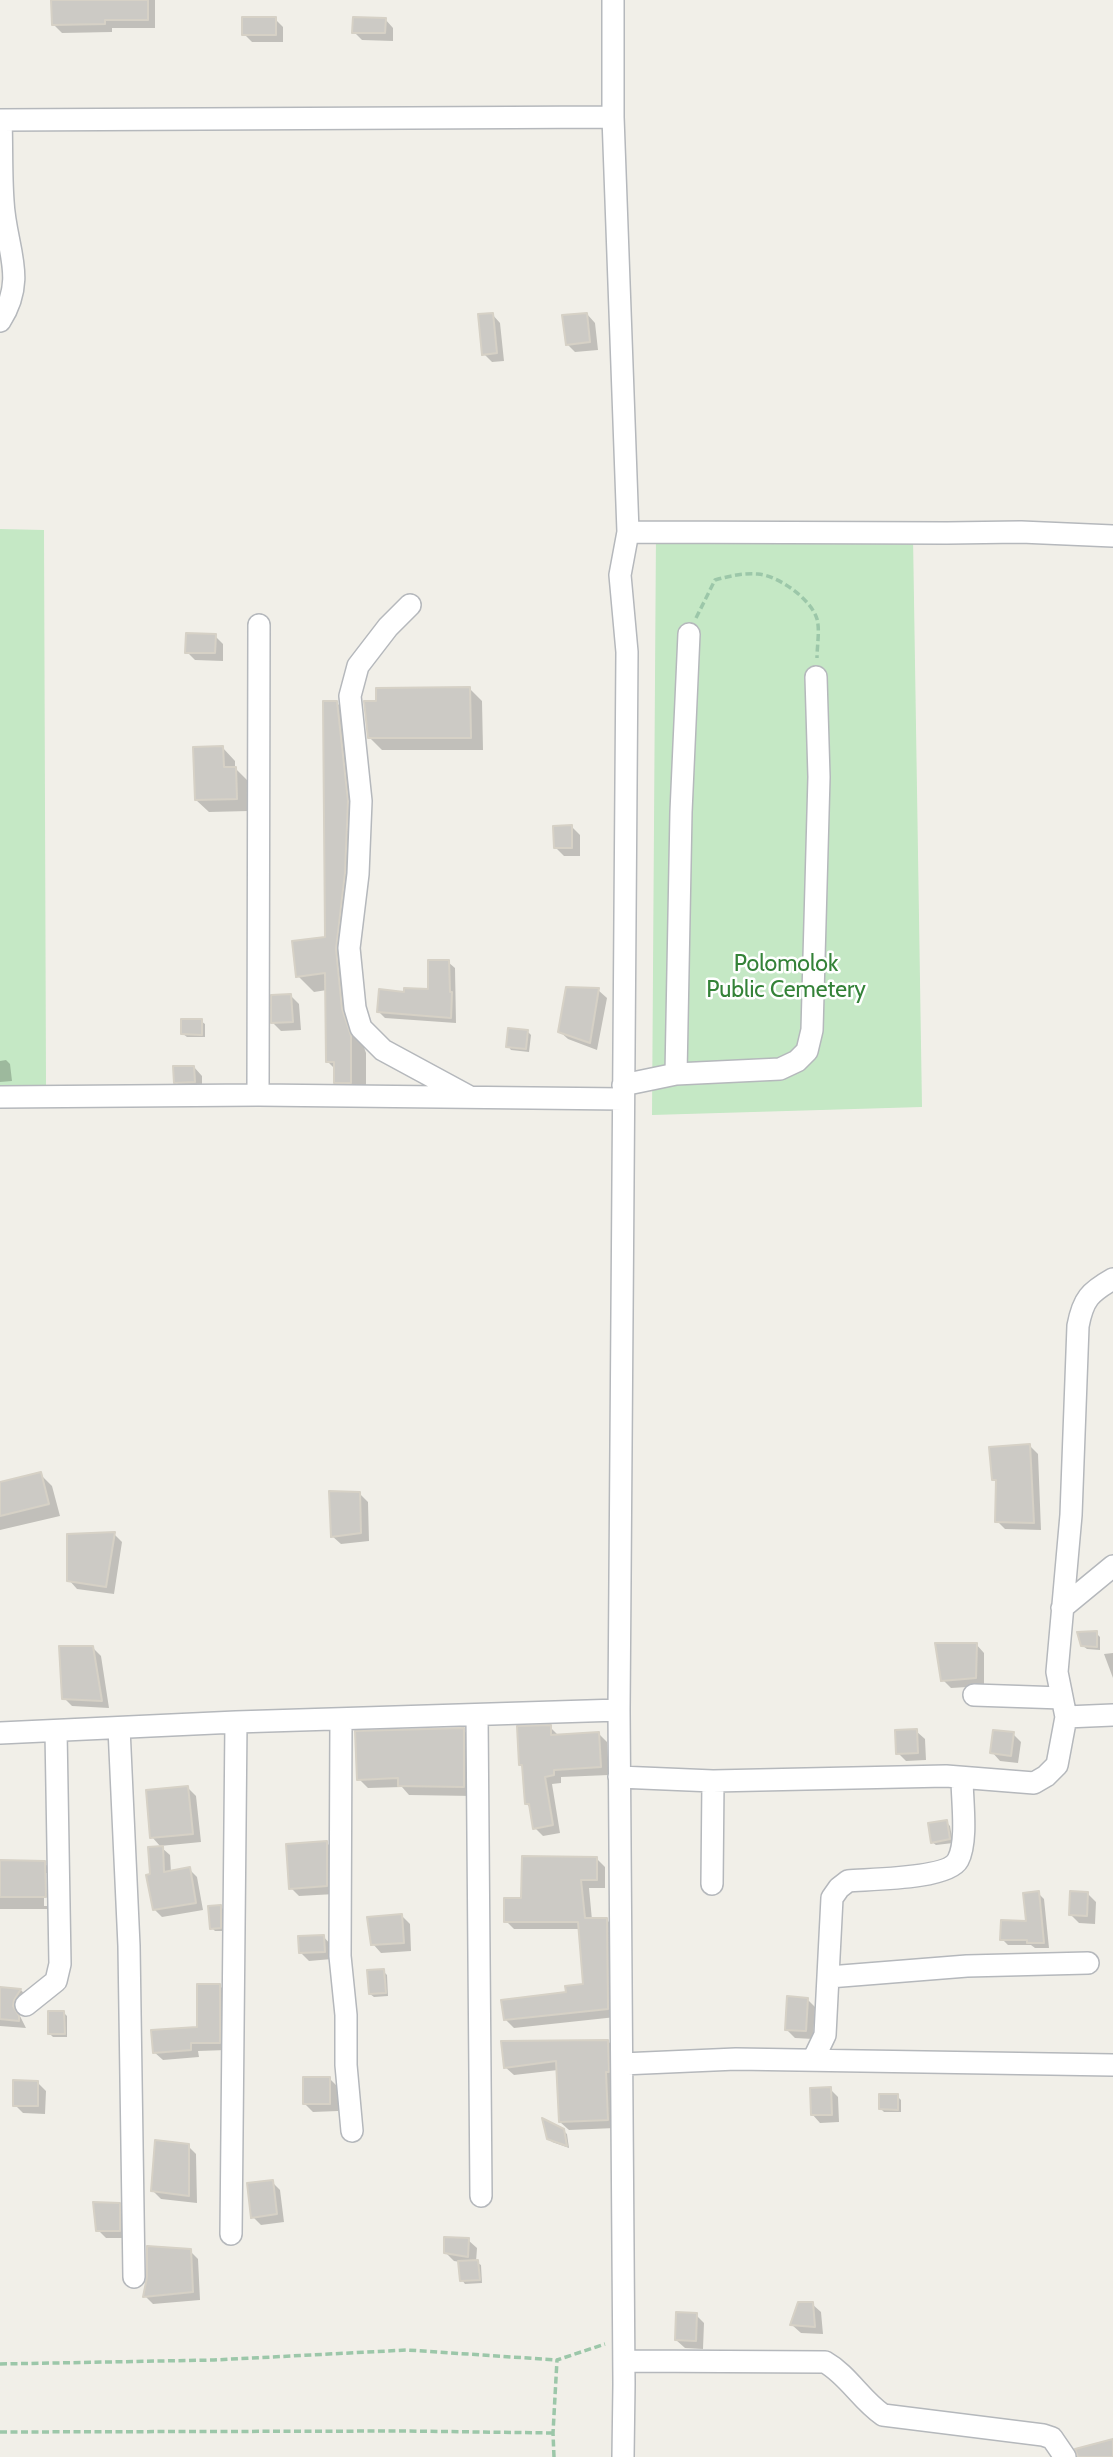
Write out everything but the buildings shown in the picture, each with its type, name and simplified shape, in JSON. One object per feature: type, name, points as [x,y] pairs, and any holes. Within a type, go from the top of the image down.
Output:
[{"type":"street","points":[[613,0],[613,117],[628,531],[620,575],[627,652],[619,1710],[623,2457]]},
{"type":"street","points":[[0,321],[10,305],[15,284],[3,204],[1,120],[613,117]]},
{"type":"street","points":[[628,531],[1021,532],[1113,536]]},
{"type":"street","points":[[410,605],[388,627],[358,666],[350,696],[361,801],[358,874],[349,948],[355,1008],[361,1028],[383,1050],[473,1098]]},
{"type":"street","points":[[258,1095],[259,625]]},
{"type":"street","points":[[676,1074],[681,812],[689,634]]},
{"type":"street","points":[[0,1097],[258,1095],[473,1098],[623,1092],[676,1074],[780,1069],[797,1061],[807,1051],[812,1030],[819,777],[816,677]]},
{"type":"street","points":[[619,1777],[713,1781],[946,1776],[1034,1783],[1057,1765],[1064,1707],[1057,1672],[1071,1515],[1078,1326],[1082,1306],[1094,1290],[1113,1279]]},
{"type":"street","points":[[1062,1608],[1113,1566]]},
{"type":"street","points":[[974,1695],[1113,1715]]},
{"type":"street","points":[[0,1733],[236,1722],[619,1710]]},
{"type":"street","points":[[477,1716],[483,2135],[481,2196]]},
{"type":"street","points":[[341,1719],[340,1956],[352,2132]]},
{"type":"street","points":[[231,2234],[236,1722]]},
{"type":"street","points":[[119,1728],[129,1946],[134,2277]]},
{"type":"street","points":[[26,2006],[56,1982],[60,1964],[56,1731]]},
{"type":"street","points":[[813,2060],[825,2035],[832,1898],[848,1881],[929,1874],[952,1868],[962,1847],[962,1779]]},
{"type":"street","points":[[712,1884],[713,1781]]},
{"type":"street","points":[[828,1976],[967,1966],[1088,1963]]},
{"type":"street","points":[[622,2064],[736,2059],[1113,2065]]},
{"type":"street","points":[[624,2361],[825,2362],[836,2368],[870,2406],[883,2415],[1043,2435],[1052,2438],[1065,2457]]},
{"type":"path","points":[[689,634],[715,580],[734,575],[761,574],[790,587],[808,602],[813,611],[817,620],[816,677]]},
{"type":"path","points":[[0,2364],[226,2360],[407,2350],[557,2360],[624,2339]]},
{"type":"path","points":[[554,2457],[557,2360]]},
{"type":"path","points":[[0,2432],[553,2433]]},
{"type":"green space","points":[[0,529],[44,530],[46,1085],[0,1086]]},
{"type":"green space","name":"Polomolok Public Cemetery","points":[[656,532],[913,536],[922,1107],[652,1115]]}]
